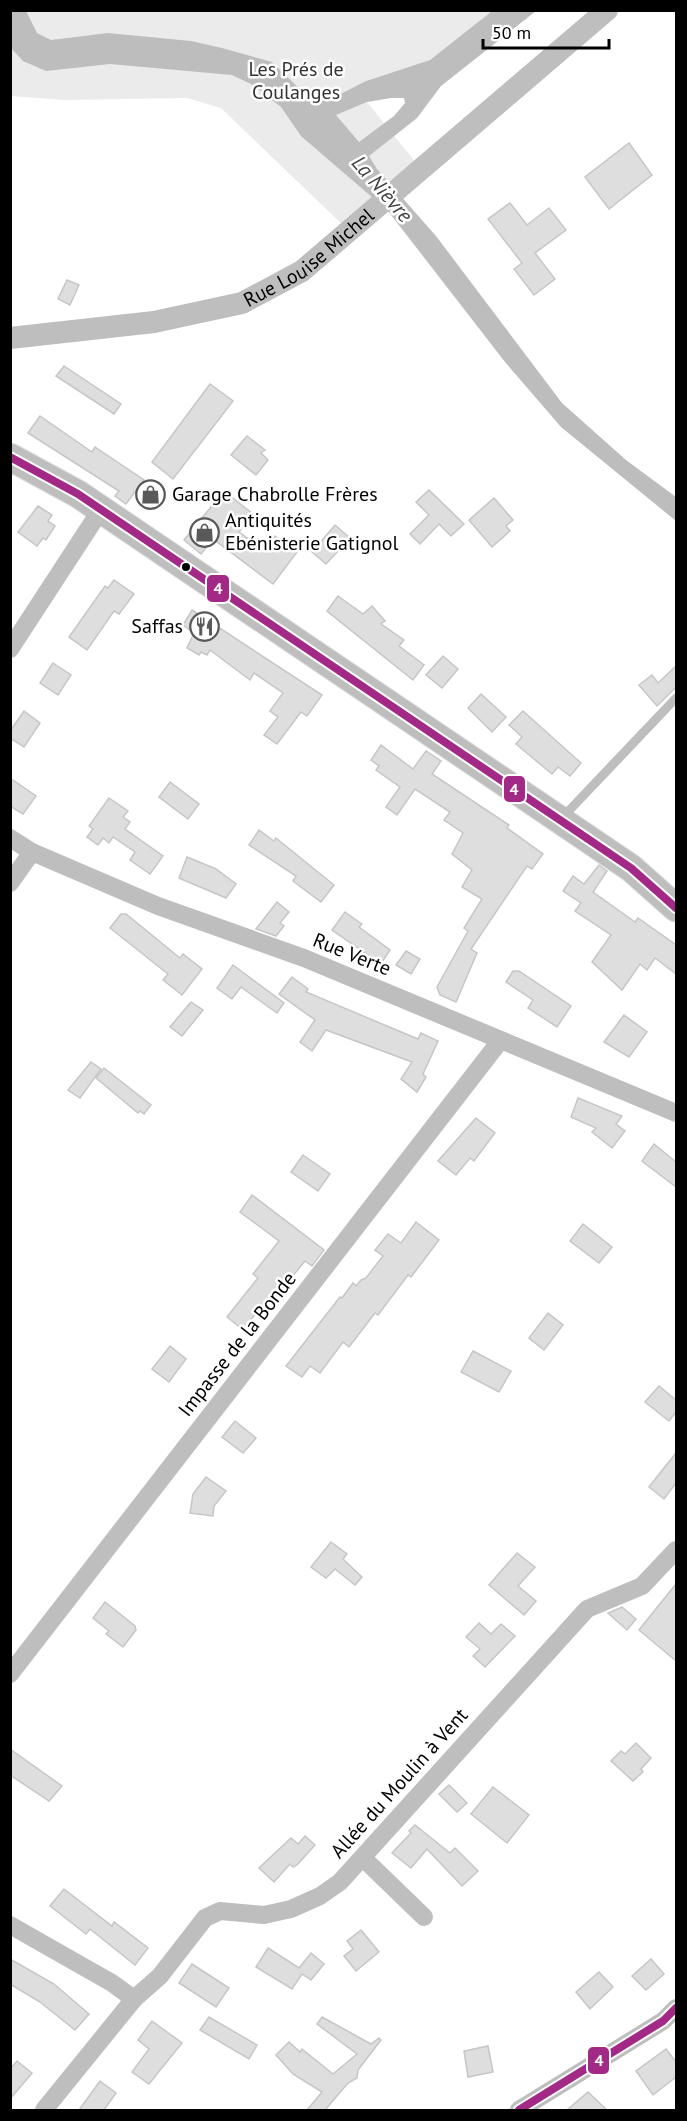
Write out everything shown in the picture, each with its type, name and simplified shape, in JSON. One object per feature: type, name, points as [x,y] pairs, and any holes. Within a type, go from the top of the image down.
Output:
[{"type":"main road","points":[[10,457],[50,478],[561,820],[631,868],[676,908]]},
{"type":"street","name":"Rue Louise Michel","points":[[10,338],[154,322],[242,303],[302,271],[379,208],[607,10]]},
{"type":"street","points":[[10,649],[95,523],[100,511]]},
{"type":"street","name":"Rue Verte","points":[[10,838],[32,852],[158,906],[304,958],[676,1113]]},
{"type":"street","points":[[10,883],[32,852]]},
{"type":"street","name":"Impasse de la Bonde","points":[[13,1665],[500,1041]]},
{"type":"street","name":"Allée du Moulin à Vent","points":[[44,2110],[134,1999],[160,1976],[205,1918],[220,1911],[264,1915],[291,1909],[320,1896],[340,1882],[587,1609],[642,1586],[676,1550]]},
{"type":"street","points":[[363,1858],[424,1917]]},
{"type":"street","points":[[10,1925],[112,1983],[134,1999]]},
{"type":"street","points":[[519,2110],[663,2021],[676,2008]]},
{"type":"lane","points":[[561,820],[676,698]]},
{"type":"green space","name":"Les Prés de Coulanges","points":[[10,11],[492,11],[430,60],[366,81],[367,102],[417,164],[346,228],[221,108],[187,98],[65,100],[11,96]]},
{"type":"water","name":"La Nièvre","points":[[10,11],[26,11],[37,33],[51,40],[108,33],[191,41],[272,62],[311,100],[327,101],[366,81],[430,60],[492,11],[536,11],[441,86],[417,118],[369,156],[377,169],[436,236],[562,403],[626,460],[676,497],[676,521],[561,427],[505,362],[388,211],[301,136],[281,107],[253,85],[232,75],[110,64],[46,71],[23,61],[11,48]],"holes":[[[404,98],[405,103],[394,116],[359,142],[336,115],[367,102]]]},
{"type":"building","points":[[629,143],[652,175],[609,209],[585,177]]},
{"type":"building","points":[[510,203],[527,225],[549,208],[566,230],[535,253],[555,279],[534,295],[514,269],[522,263],[488,219]]},
{"type":"building","points":[[67,280],[79,285],[70,305],[58,299]]},
{"type":"building","points":[[64,366],[121,404],[114,414],[56,376]]},
{"type":"building","points":[[210,384],[233,401],[173,479],[152,462]]},
{"type":"building","points":[[40,416],[92,452],[95,447],[144,480],[126,504],[115,496],[119,491],[28,433]]},
{"type":"building","points":[[247,436],[265,450],[261,453],[268,460],[256,475],[231,455]]},
{"type":"building","points":[[429,490],[464,524],[451,536],[439,524],[420,544],[410,534],[429,515],[416,502]]},
{"type":"building","points":[[224,491],[253,514],[239,532],[264,550],[275,536],[297,552],[273,584],[213,539],[201,554],[184,540]]},
{"type":"building","points":[[494,498],[513,520],[506,526],[510,531],[492,547],[469,520]]},
{"type":"building","points":[[38,506],[52,515],[48,521],[55,526],[46,540],[43,538],[37,546],[18,532]]},
{"type":"building","points":[[335,525],[350,538],[326,564],[312,552]]},
{"type":"building","points":[[114,580],[134,594],[119,614],[114,611],[87,650],[69,637],[105,586],[108,588]]},
{"type":"building","points":[[338,596],[363,614],[372,606],[385,621],[381,624],[404,640],[399,646],[424,665],[413,680],[327,611]]},
{"type":"building","points":[[192,610],[322,695],[307,716],[301,712],[277,744],[264,735],[278,717],[270,711],[283,693],[254,673],[250,680],[210,650],[207,655],[201,652],[199,655],[187,648],[194,633],[183,625]]},
{"type":"building","points":[[443,656],[458,669],[442,688],[426,675]]},
{"type":"building","points":[[53,663],[71,675],[58,695],[40,683]]},
{"type":"building","points":[[676,666],[676,687],[657,706],[639,685],[652,675],[658,683]]},
{"type":"building","points":[[481,694],[506,717],[492,732],[468,708]]},
{"type":"building","points":[[24,711],[40,723],[24,747],[10,738],[10,731]]},
{"type":"building","points":[[523,711],[581,763],[570,776],[558,767],[552,774],[516,744],[522,737],[509,725]]},
{"type":"building","points":[[381,745],[413,769],[426,751],[441,761],[432,774],[509,825],[507,828],[543,854],[532,869],[527,866],[471,949],[477,953],[456,1002],[440,995],[437,987],[468,931],[464,928],[482,899],[462,887],[472,870],[452,854],[463,833],[444,820],[450,812],[415,789],[397,815],[386,807],[400,787],[376,770],[379,766],[371,760]]},
{"type":"building","points":[[10,778],[36,796],[23,814],[10,806]]},
{"type":"building","points":[[170,782],[199,804],[188,819],[159,797]]},
{"type":"building","points":[[109,798],[128,811],[123,817],[130,822],[125,829],[163,856],[150,874],[130,860],[135,852],[113,837],[109,843],[103,838],[98,845],[87,837],[93,829],[89,826]]},
{"type":"building","points":[[259,830],[274,841],[276,838],[334,885],[321,902],[293,881],[296,876],[249,845]]},
{"type":"building","points":[[187,857],[216,869],[236,884],[226,898],[179,878]]},
{"type":"building","points":[[599,865],[607,871],[593,892],[635,922],[638,918],[676,945],[676,974],[655,958],[647,970],[640,964],[622,990],[592,962],[611,935],[575,911],[581,903],[563,891],[573,876],[584,884]]},
{"type":"building","points":[[277,902],[289,912],[280,923],[284,926],[276,936],[256,929]]},
{"type":"building","points":[[345,912],[362,924],[359,927],[390,950],[381,964],[332,930]]},
{"type":"building","points":[[121,914],[126,914],[180,958],[183,954],[202,969],[182,995],[163,980],[168,974],[110,928]]},
{"type":"building","points":[[406,951],[420,959],[411,974],[396,965]]},
{"type":"building","points":[[233,965],[284,1003],[277,1013],[241,987],[232,999],[217,988]]},
{"type":"building","points":[[513,971],[519,971],[571,1006],[557,1027],[528,1008],[533,1000],[506,982]]},
{"type":"building","points":[[292,977],[308,989],[306,992],[418,1039],[421,1033],[438,1041],[423,1074],[426,1077],[417,1092],[401,1079],[412,1062],[326,1030],[312,1051],[300,1042],[315,1020],[279,994]]},
{"type":"building","points":[[191,1002],[203,1010],[182,1036],[170,1027]]},
{"type":"building","points":[[624,1015],[647,1032],[629,1057],[604,1042]]},
{"type":"building","points":[[91,1062],[101,1069],[80,1098],[68,1090]]},
{"type":"building","points":[[104,1068],[151,1105],[144,1114],[140,1111],[138,1113],[96,1078]]},
{"type":"building","points":[[578,1098],[622,1116],[616,1124],[625,1131],[612,1148],[592,1132],[596,1128],[571,1117]]},
{"type":"building","points":[[476,1118],[495,1133],[474,1161],[470,1158],[456,1175],[438,1161]]},
{"type":"building","points":[[654,1144],[676,1162],[676,1187],[642,1161]]},
{"type":"building","points":[[303,1155],[330,1174],[318,1191],[291,1172]]},
{"type":"building","points":[[252,1195],[324,1250],[312,1266],[305,1261],[278,1294],[274,1290],[243,1330],[227,1317],[258,1278],[253,1274],[279,1241],[240,1212]]},
{"type":"building","points":[[416,1222],[439,1240],[411,1277],[408,1275],[378,1315],[375,1313],[349,1347],[343,1342],[320,1373],[310,1366],[302,1377],[286,1366],[340,1297],[342,1298],[353,1283],[356,1286],[366,1278],[383,1256],[375,1250],[388,1234],[401,1243]]},
{"type":"building","points":[[583,1224],[612,1247],[599,1263],[570,1241]]},
{"type":"building","points":[[548,1313],[563,1325],[544,1350],[529,1338]]},
{"type":"building","points":[[170,1346],[186,1359],[169,1382],[152,1369]]},
{"type":"building","points":[[473,1351],[511,1371],[499,1392],[461,1372]]},
{"type":"building","points":[[659,1386],[676,1400],[676,1412],[669,1421],[645,1402]]},
{"type":"building","points":[[235,1421],[256,1438],[243,1453],[222,1437]]},
{"type":"building","points":[[676,1453],[676,1483],[664,1499],[649,1487]]},
{"type":"building","points":[[206,1477],[226,1491],[214,1506],[213,1516],[190,1513],[193,1494]]},
{"type":"building","points":[[331,1542],[347,1554],[343,1559],[362,1577],[355,1585],[335,1569],[326,1578],[311,1567]]},
{"type":"building","points":[[517,1553],[535,1567],[518,1586],[536,1601],[524,1615],[489,1585]]},
{"type":"building","points":[[676,1584],[676,1661],[639,1630]]},
{"type":"building","points":[[105,1602],[135,1626],[136,1630],[123,1647],[106,1634],[109,1631],[93,1618]]},
{"type":"building","points":[[622,1607],[636,1619],[627,1630],[608,1613]]},
{"type":"building","points":[[479,1623],[491,1634],[501,1624],[515,1636],[485,1667],[473,1656],[480,1649],[466,1637]]},
{"type":"building","points":[[636,1743],[651,1758],[641,1769],[643,1772],[633,1781],[611,1761],[621,1751],[625,1754]]},
{"type":"building","points":[[10,1749],[62,1786],[49,1801],[10,1775]]},
{"type":"building","points":[[449,1785],[467,1803],[457,1812],[439,1794]]},
{"type":"building","points":[[493,1787],[529,1815],[507,1843],[471,1814]]},
{"type":"building","points":[[415,1825],[450,1853],[455,1848],[478,1871],[462,1886],[427,1849],[411,1868],[392,1853],[411,1833],[409,1831]]},
{"type":"building","points":[[305,1836],[315,1845],[297,1865],[293,1867],[290,1864],[274,1882],[259,1868],[291,1838],[298,1844]]},
{"type":"building","points":[[64,1889],[112,1926],[114,1922],[148,1948],[135,1965],[90,1929],[86,1934],[50,1906]]},
{"type":"building","points":[[361,1930],[379,1952],[356,1971],[344,1956],[353,1949],[347,1941]]},
{"type":"building","points":[[268,1948],[299,1968],[311,1953],[324,1964],[311,1980],[302,1974],[292,1989],[256,1967]]},
{"type":"building","points":[[10,1959],[54,1984],[89,2014],[75,2030],[40,2002],[10,1984]]},
{"type":"building","points":[[651,1959],[664,1974],[646,1990],[632,1976]]},
{"type":"building","points":[[192,1964],[229,1988],[216,2007],[179,1983]]},
{"type":"building","points":[[599,1972],[613,1987],[590,2009],[576,1992]]},
{"type":"building","points":[[209,2017],[257,2045],[249,2059],[200,2030]]},
{"type":"building","points":[[322,2017],[371,2044],[379,2038],[381,2040],[358,2070],[357,2078],[348,2083],[325,2110],[307,2110],[322,2092],[293,2074],[276,2055],[289,2042],[300,2052],[302,2049],[333,2074],[357,2054],[317,2024]]},
{"type":"building","points":[[152,2021],[182,2043],[149,2084],[132,2072],[149,2049],[138,2040]]},
{"type":"building","points":[[488,2046],[493,2072],[468,2077],[464,2051]]},
{"type":"building","points":[[666,2049],[676,2062],[676,2077],[653,2095],[636,2071]]},
{"type":"building","points":[[17,2061],[32,2073],[10,2099],[10,2069]]},
{"type":"building","points":[[100,2081],[116,2093],[104,2110],[79,2110]]},
{"type":"building","points":[[588,2092],[607,2110],[567,2110]]},
{"type":"transit line","name":"4","points":[[10,457],[78,494],[631,868],[676,908]]},
{"type":"transit line","name":"4","points":[[519,2110],[663,2021],[676,2008]]},
{"type":"place","name":"Garage Chabrolle Frères","points":[[151,494]]},
{"type":"place","name":"Antiquités Ebénisterie Gatignol","points":[[204,532]]},
{"type":"place","name":"Saffas","points":[[204,626]]}]
